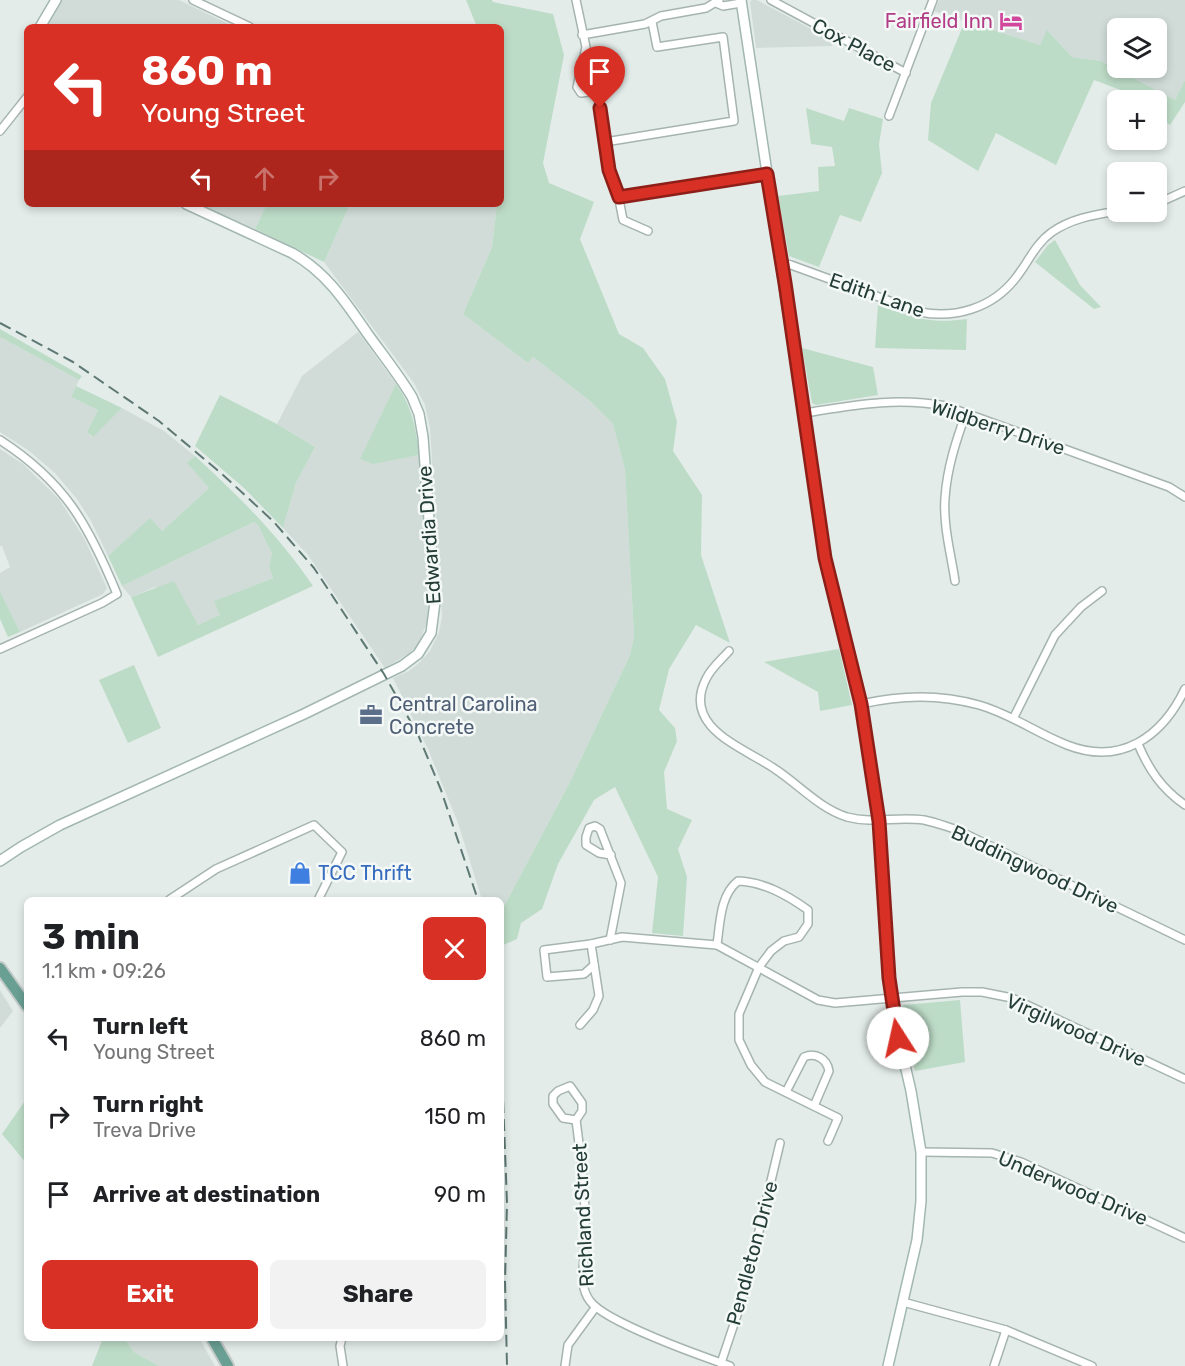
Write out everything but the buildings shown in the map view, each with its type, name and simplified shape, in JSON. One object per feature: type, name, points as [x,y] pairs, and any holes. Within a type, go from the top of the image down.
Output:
[{"type":"main road","points":[[0,968],[24,1001]]},
{"type":"main road","points":[[214,1341],[228,1366]]},
{"type":"street","points":[[42,24],[56,0]]},
{"type":"street","points":[[193,0],[244,24]]},
{"type":"street","points":[[576,0],[586,53],[577,87],[581,93],[597,92],[609,170],[619,197],[623,220],[648,231]]},
{"type":"street","name":"Cox Place","points":[[771,0],[906,73]]},
{"type":"street","points":[[889,117],[933,0]]},
{"type":"street","points":[[582,35],[652,22],[661,16],[706,8],[718,1],[723,6],[741,2],[825,558],[861,704],[879,821],[889,978],[898,1038],[916,1113],[921,1152],[921,1201],[916,1240],[888,1366]]},
{"type":"street","points":[[605,142],[734,121],[723,37],[657,47],[652,22]]},
{"type":"street","points":[[0,131],[24,101]]},
{"type":"street","points":[[619,197],[767,174]]},
{"type":"street","points":[[1167,199],[1185,191]]},
{"type":"street","name":"Edwardia Drive","points":[[0,861],[60,825],[304,714],[402,666],[418,654],[431,633],[435,602],[423,437],[419,414],[412,397],[351,309],[321,272],[292,253],[192,207]]},
{"type":"street","name":"Edith Lane","points":[[780,262],[920,312],[939,315],[962,313],[991,300],[1007,288],[1037,245],[1051,233],[1083,217],[1107,213]]},
{"type":"street","name":"Wildberry Drive","points":[[804,413],[892,401],[925,402],[966,413],[1169,487],[1185,497]]},
{"type":"street","points":[[955,580],[946,525],[945,498],[952,451],[966,413]]},
{"type":"street","points":[[0,440],[21,453],[45,473],[72,505],[92,537],[117,594],[0,649]]},
{"type":"street","points":[[1014,717],[1055,635],[1081,607],[1102,591]]},
{"type":"street","name":"Buddingwood Drive","points":[[729,651],[710,672],[702,691],[703,713],[717,734],[774,768],[834,812],[857,819],[879,821],[923,820],[955,829],[1185,940]]},
{"type":"street","points":[[861,704],[889,698],[933,696],[979,705],[1014,717],[1066,744],[1084,750],[1107,751],[1138,744],[1153,734],[1171,714],[1185,689]]},
{"type":"street","points":[[1138,744],[1156,779],[1171,795],[1185,805]]},
{"type":"street","points":[[174,897],[216,869],[314,825],[342,852],[320,897]]},
{"type":"street","points":[[610,940],[621,883],[611,855]]},
{"type":"street","points":[[594,966],[584,974],[547,978],[544,950],[591,944],[622,937],[717,945],[724,903],[729,888],[738,880],[755,882],[775,890],[808,910],[808,924],[799,937],[784,941],[771,951],[759,967],[739,1014],[739,1040],[751,1065],[765,1082],[838,1118],[828,1141]]},
{"type":"street","points":[[580,1025],[593,1010],[599,996],[591,944]]},
{"type":"street","name":"Virgilwood Drive","points":[[717,945],[818,1000],[835,1003],[972,992],[1012,998],[1185,1079]]},
{"type":"street","points":[[786,1092],[804,1057],[809,1055],[819,1057],[826,1062],[829,1071],[814,1106]]},
{"type":"street","name":"Richland Street","points":[[576,1120],[563,1118],[553,1104],[553,1096],[570,1086],[582,1103],[582,1111],[576,1120],[582,1149],[587,1227],[582,1277],[585,1293],[595,1308],[616,1320],[730,1366]]},
{"type":"street","name":"Pendleton Drive","points":[[721,1363],[744,1294],[780,1143]]},
{"type":"street","name":"Underwood Drive","points":[[921,1152],[992,1153],[1021,1162],[1185,1238]]},
{"type":"street","points":[[903,1302],[1006,1330],[1092,1366]]},
{"type":"street","name":"Richland Street","points":[[565,1366],[568,1345],[595,1308]]},
{"type":"street","points":[[994,1366],[1006,1330]]},
{"type":"street","points":[[341,1341],[343,1366]]},
{"type":"shaded area","points":[[62,0],[179,0],[229,24],[49,24]]},
{"type":"shaded area","points":[[757,0],[834,41],[832,46],[756,48],[750,2]]},
{"type":"shaded area","points":[[939,0],[1185,0],[1185,80],[1175,100],[1167,96],[1167,90],[1156,90],[1133,78],[1167,78],[1167,18],[1107,18],[1107,64],[1101,61],[1072,57],[1048,31],[1040,45],[934,11]]},
{"type":"shaded area","points":[[206,207],[266,207],[255,229]]},
{"type":"shaded area","points":[[349,207],[497,207],[492,247],[463,314],[528,363],[533,357],[590,401],[613,424],[625,470],[634,636],[630,655],[570,782],[504,906],[504,897],[481,897],[458,823],[428,749],[393,678],[409,671],[430,651],[439,632],[442,617],[430,428],[425,405],[414,383],[324,262]]},
{"type":"shaded area","points":[[358,332],[396,384],[361,459],[373,463],[419,455],[429,604],[428,620],[418,645],[385,668],[308,555],[283,528],[296,483],[315,447],[277,424],[302,376]]},
{"type":"shaded area","points":[[0,337],[79,380],[71,397],[98,410],[87,432],[92,437],[122,408],[164,431],[195,456],[188,463],[209,488],[162,531],[150,519],[108,556],[77,499],[55,473],[28,450],[0,432]]},
{"type":"shaded area","points":[[0,449],[23,464],[59,499],[84,538],[107,588],[103,594],[20,632],[0,591],[0,573],[10,567],[2,546],[0,546]]},
{"type":"shaded area","points":[[254,522],[258,525],[272,554],[269,566],[273,578],[215,601],[221,615],[198,625],[155,587],[131,597],[122,586]]},
{"type":"shaded area","points":[[0,990],[13,1011],[0,1028]]},
{"type":"shaded area","points":[[126,1341],[201,1341],[215,1366],[159,1366],[134,1352]]},
{"type":"green space","points":[[466,0],[492,0],[553,14],[564,55],[543,163],[549,183],[594,202],[580,239],[619,334],[643,348],[665,379],[677,422],[673,451],[702,495],[701,555],[730,643],[696,625],[669,669],[659,710],[675,728],[677,741],[664,772],[667,809],[692,820],[678,849],[687,877],[683,936],[652,933],[658,877],[615,787],[594,800],[558,864],[542,909],[521,923],[517,939],[504,945],[504,906],[570,782],[630,655],[634,636],[625,470],[613,424],[590,401],[533,357],[528,363],[463,314],[492,247],[497,207],[504,207],[504,24],[476,24]]},
{"type":"green space","points":[[965,21],[1040,45],[1047,30],[1072,57],[1101,61],[1107,64],[1107,78],[1133,78],[1156,90],[1121,90],[1094,80],[1056,165],[996,133],[978,171],[928,140],[931,103]]},
{"type":"green space","points":[[1185,80],[1185,102],[1170,125],[1167,123],[1167,96],[1175,100]]},
{"type":"green space","points":[[806,108],[844,121],[849,108],[883,119],[879,144],[882,173],[861,222],[840,215],[819,267],[789,256],[778,196],[819,191],[818,167],[835,166],[832,147],[811,144]]},
{"type":"green space","points":[[266,207],[349,207],[324,262],[255,229]]},
{"type":"green space","points":[[1055,240],[1080,285],[1101,307],[1094,309],[1035,262],[1048,245]]},
{"type":"green space","points":[[878,304],[922,319],[942,321],[967,319],[966,350],[875,348]]},
{"type":"green space","points":[[0,329],[82,376],[79,380],[0,337]]},
{"type":"green space","points":[[802,348],[873,367],[878,395],[816,405],[812,403]]},
{"type":"green space","points":[[396,384],[406,401],[412,418],[419,455],[373,464],[360,459]]},
{"type":"green space","points":[[76,386],[122,408],[93,437],[87,432],[98,410],[71,397]]},
{"type":"green space","points":[[220,395],[277,424],[315,447],[296,483],[283,528],[244,488],[195,446]]},
{"type":"green space","points":[[195,456],[258,518],[313,586],[158,657],[131,597],[174,581],[198,625],[220,615],[214,601],[273,578],[269,566],[272,554],[258,525],[254,522],[122,586],[108,556],[150,518],[162,531],[209,488],[187,463]]},
{"type":"green space","points":[[0,591],[20,632],[8,637],[0,619]]},
{"type":"green space","points":[[839,649],[852,705],[820,711],[818,692],[764,662]]},
{"type":"green space","points":[[134,665],[161,728],[128,743],[99,680]]},
{"type":"green space","points":[[960,1000],[965,1062],[915,1071],[901,1008],[904,1005]]},
{"type":"green space","points":[[24,1102],[24,1160],[2,1134]]},
{"type":"green space","points":[[102,1341],[126,1341],[134,1352],[159,1366],[92,1366]]},
{"type":"railway","points":[[0,323],[73,362],[159,421],[273,521],[314,568],[384,674],[419,737],[441,790],[477,897]]},
{"type":"railway","points":[[504,1125],[507,1203],[505,1281],[507,1366]]},
{"type":"place","name":"Fairfield Inn","points":[[1011,21]]},
{"type":"place","name":"Central Carolina Concrete","points":[[371,715]]},
{"type":"place","name":"TCC Thrift","points":[[300,873]]},
{"type":"route","points":[[600,108],[609,170],[619,197],[767,174],[825,558],[861,704],[879,821],[889,978],[898,1038]]}]
